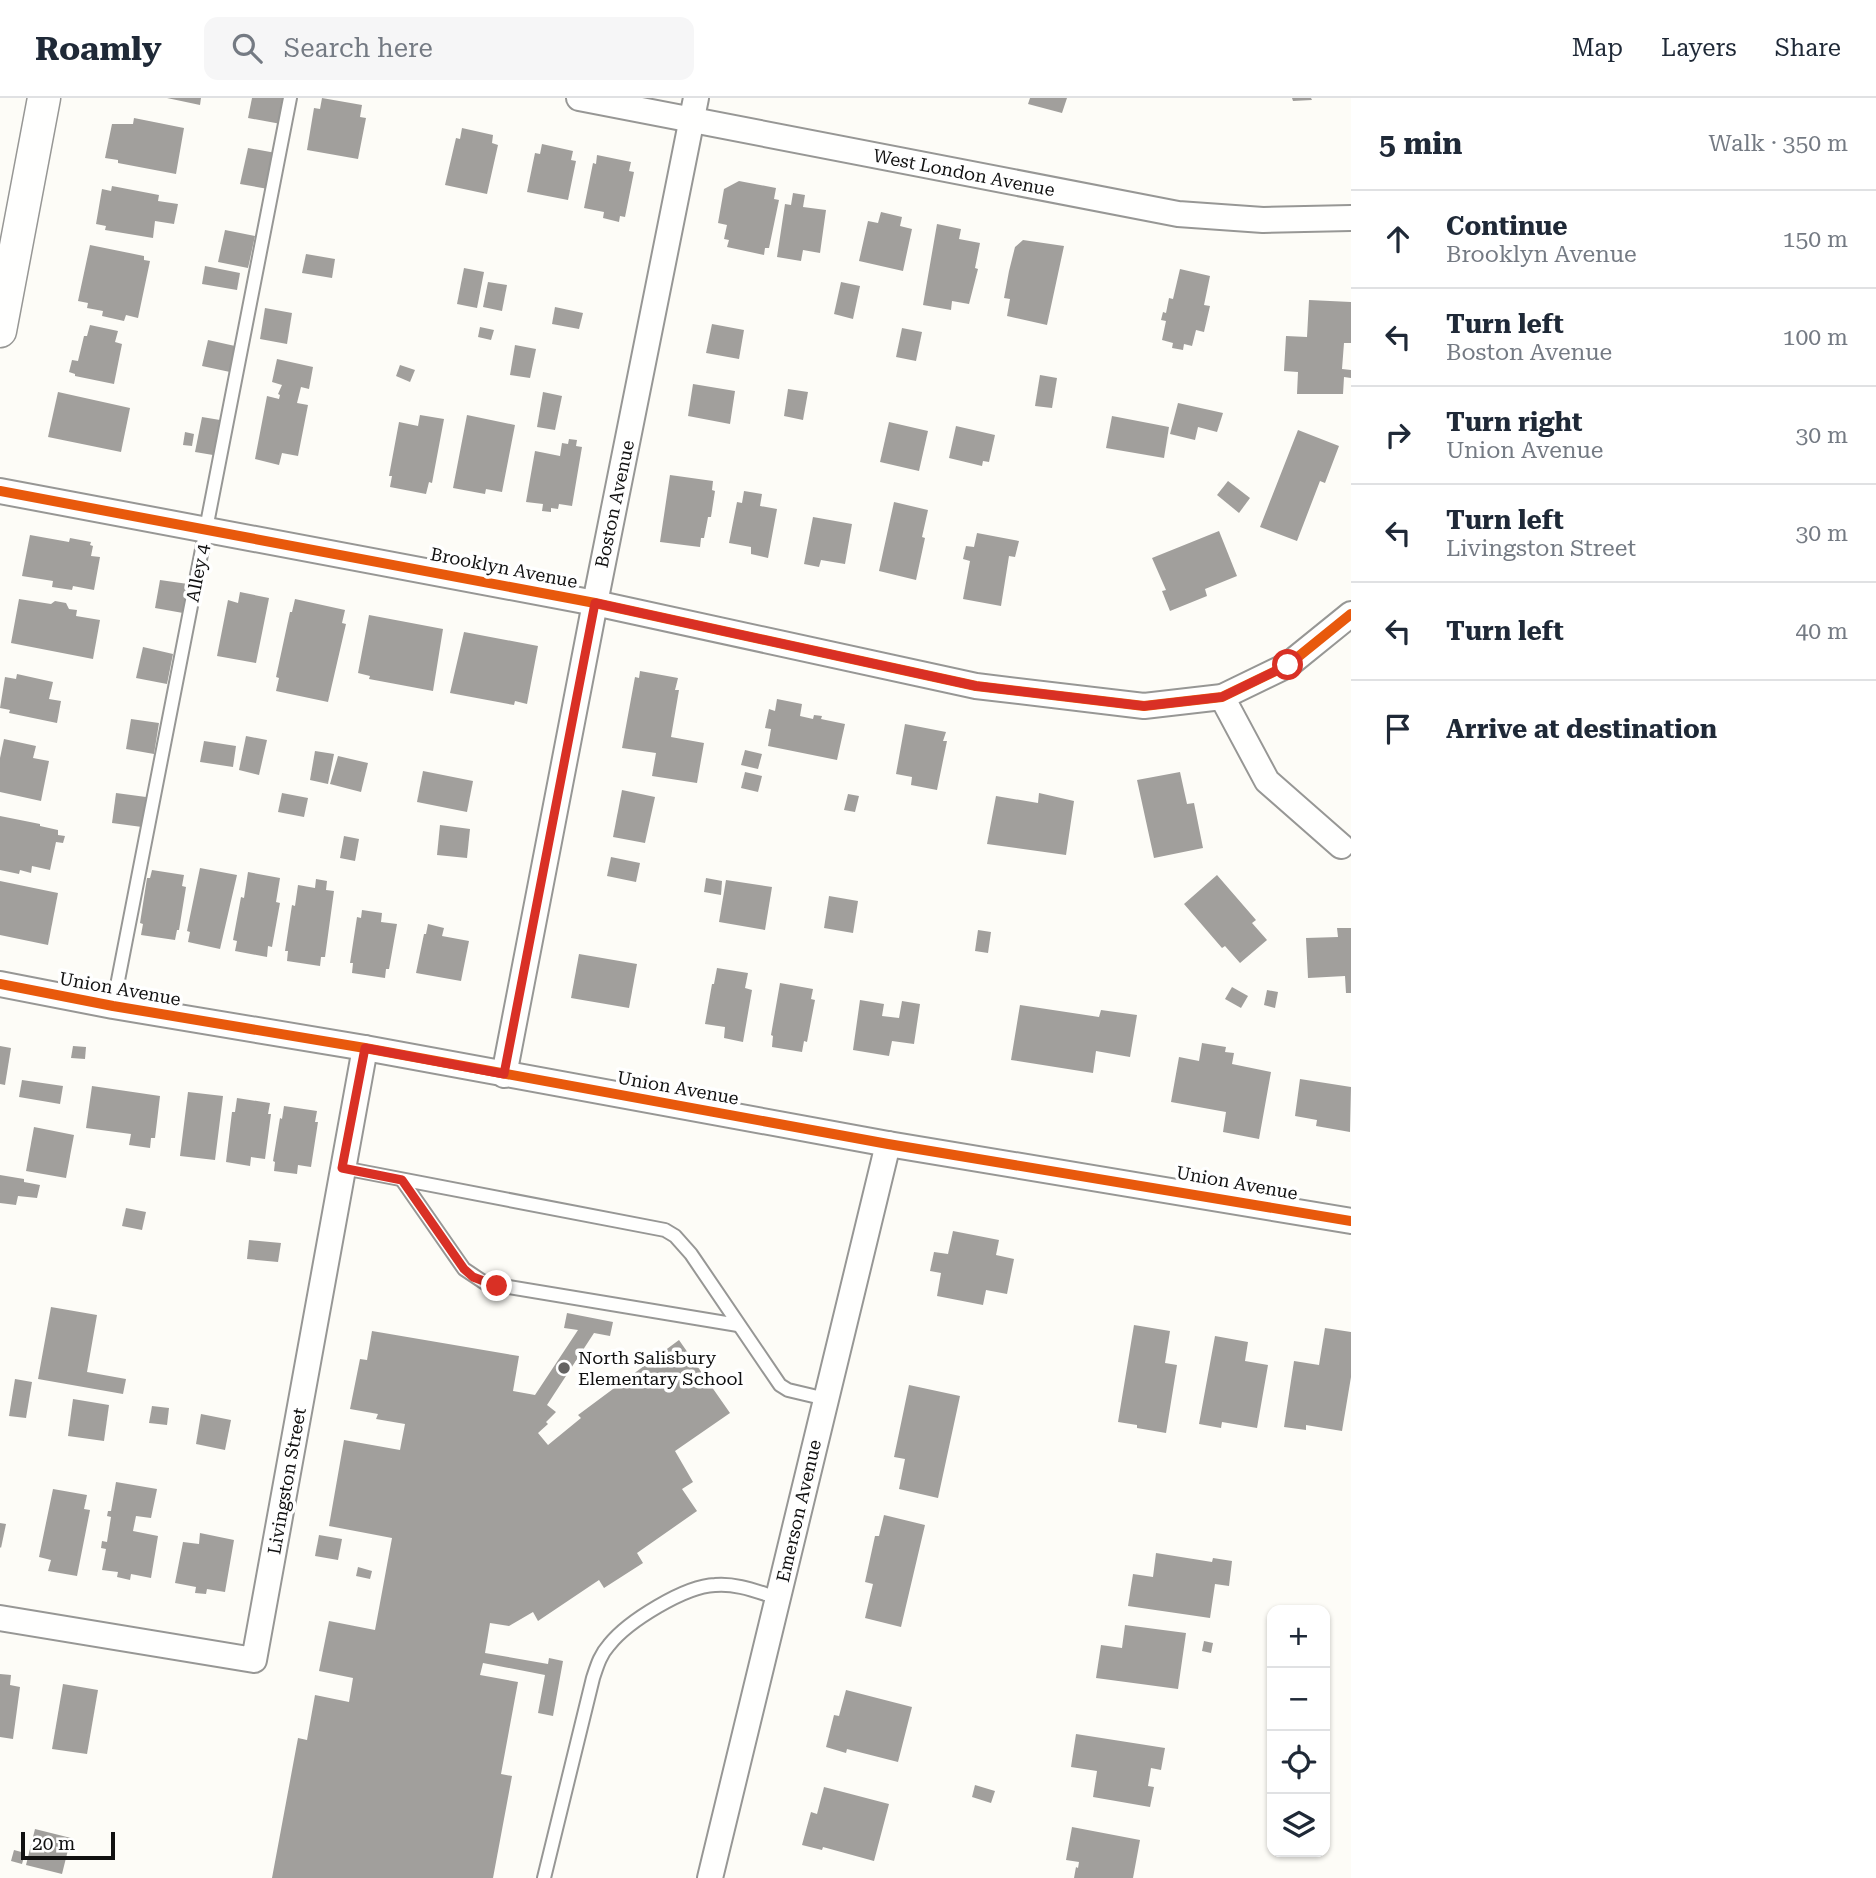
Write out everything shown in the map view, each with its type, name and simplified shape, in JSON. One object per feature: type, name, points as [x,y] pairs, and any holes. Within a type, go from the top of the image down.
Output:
[{"type":"street","points":[[0,331],[44,98]]},
{"type":"street","name":"West London Avenue","points":[[579,98],[695,109],[1178,214],[1263,220],[1351,218]]},
{"type":"street","name":"Boston Avenue","points":[[504,1074],[595,603],[695,109]]},
{"type":"street","name":"Brooklyn Avenue","points":[[0,491],[595,603],[976,686],[1144,706],[1222,697],[1288,665],[1351,614]]},
{"type":"street","points":[[1222,697],[1267,781],[1341,846]]},
{"type":"street","name":"Union Avenue","points":[[0,984],[888,1144],[1351,1220]]},
{"type":"street","name":"Livingston Street","points":[[0,1618],[254,1660],[365,1048]]},
{"type":"street","name":"Emerson Avenue","points":[[710,1878],[888,1144]]},
{"type":"lane","name":"Alley 4","points":[[113,1006],[290,98]]},
{"type":"lane","points":[[342,1168],[665,1230],[675,1236],[691,1254],[780,1385],[788,1390],[826,1399]]},
{"type":"lane","points":[[402,1180],[464,1269],[485,1283],[738,1325]]},
{"type":"lane","points":[[544,1878],[593,1678],[599,1658],[610,1642],[629,1626],[669,1601],[713,1584],[733,1585],[778,1598]]},
{"type":"building","points":[[167,98],[201,98],[200,105]]},
{"type":"building","points":[[252,98],[286,98],[281,124],[248,118]]},
{"type":"building","points":[[322,98],[362,105],[360,117],[366,118],[358,159],[307,150],[314,108],[320,109]]},
{"type":"building","points":[[1030,98],[1067,98],[1062,113],[1028,104]]},
{"type":"building","points":[[1292,98],[1311,98],[1312,100],[1293,101]]},
{"type":"building","points":[[134,118],[184,128],[176,174],[105,158],[112,124],[133,124]]},
{"type":"building","points":[[462,128],[493,135],[492,143],[498,145],[487,194],[445,185],[456,138],[460,139]]},
{"type":"building","points":[[542,144],[573,151],[571,160],[576,161],[568,200],[527,192],[535,153],[540,154]]},
{"type":"building","points":[[248,148],[276,153],[268,189],[240,184]]},
{"type":"building","points":[[597,155],[631,162],[629,171],[634,172],[625,217],[620,216],[619,222],[603,218],[604,212],[584,208]]},
{"type":"building","points":[[739,181],[776,188],[774,199],[779,200],[769,248],[765,248],[764,255],[727,247],[729,240],[724,239],[727,225],[718,223],[724,189]]},
{"type":"building","points":[[112,186],[159,195],[158,201],[178,204],[174,224],[155,221],[153,238],[105,230],[106,226],[96,224],[102,189],[111,191]]},
{"type":"building","points":[[793,193],[805,195],[803,207],[826,210],[820,253],[803,250],[801,261],[777,257],[785,204],[791,205]]},
{"type":"building","points":[[881,212],[902,217],[900,226],[912,229],[903,271],[859,261],[868,221],[878,223]]},
{"type":"building","points":[[937,224],[961,229],[959,239],[980,243],[975,268],[978,269],[969,304],[952,301],[951,310],[923,305]]},
{"type":"building","points":[[225,230],[255,236],[248,268],[218,262]]},
{"type":"building","points":[[1023,240],[1064,246],[1047,325],[1007,316],[1010,299],[1004,298],[1009,271],[1015,247]]},
{"type":"building","points":[[90,245],[144,256],[144,260],[150,261],[138,318],[126,315],[124,321],[102,316],[103,311],[87,308],[88,303],[78,301]]},
{"type":"building","points":[[306,254],[335,259],[332,278],[302,273]]},
{"type":"building","points":[[205,266],[240,273],[237,290],[202,284]]},
{"type":"building","points":[[464,268],[484,272],[477,308],[457,304]]},
{"type":"building","points":[[1180,269],[1210,276],[1204,305],[1210,306],[1204,332],[1196,330],[1192,346],[1184,344],[1183,350],[1172,348],[1173,343],[1162,340],[1166,321],[1161,320],[1163,312],[1166,313],[1169,298],[1173,299]]},
{"type":"building","points":[[488,282],[507,285],[502,311],[483,307]]},
{"type":"building","points":[[841,282],[860,286],[853,319],[834,314]]},
{"type":"building","points":[[1309,300],[1351,302],[1351,343],[1344,343],[1342,369],[1351,370],[1351,378],[1344,377],[1343,394],[1297,394],[1298,372],[1284,371],[1286,336],[1307,337]]},
{"type":"building","points":[[555,307],[583,313],[579,329],[552,324]]},
{"type":"building","points":[[265,308],[292,313],[287,344],[260,339]]},
{"type":"building","points":[[712,324],[744,330],[739,359],[706,353]]},
{"type":"building","points":[[90,325],[118,331],[115,342],[122,344],[114,384],[75,376],[69,372],[72,360],[78,361],[84,336],[87,336]]},
{"type":"building","points":[[480,327],[494,330],[491,340],[478,337]]},
{"type":"building","points":[[902,328],[922,332],[916,361],[896,357]]},
{"type":"building","points":[[208,340],[235,346],[230,372],[202,366]]},
{"type":"building","points":[[515,345],[536,349],[530,378],[510,375]]},
{"type":"building","points":[[277,359],[313,367],[309,389],[301,387],[297,403],[308,405],[298,456],[282,453],[279,465],[255,459],[267,396],[279,399],[280,395],[278,394],[282,385],[272,382]]},
{"type":"building","points":[[400,365],[415,370],[410,382],[396,376]]},
{"type":"building","points":[[1040,375],[1057,378],[1052,408],[1035,406]]},
{"type":"building","points":[[693,384],[735,391],[730,424],[688,416]]},
{"type":"building","points":[[788,389],[808,392],[803,420],[784,416]]},
{"type":"building","points":[[58,392],[130,408],[121,452],[48,437]]},
{"type":"building","points":[[543,392],[562,396],[555,430],[537,427]]},
{"type":"building","points":[[1178,403],[1223,413],[1217,432],[1198,427],[1195,440],[1170,434]]},
{"type":"building","points":[[420,415],[444,419],[432,483],[429,482],[426,494],[390,487],[392,476],[389,476],[399,422],[418,426]]},
{"type":"building","points":[[467,415],[515,425],[502,492],[486,489],[485,494],[453,488]]},
{"type":"building","points":[[1112,416],[1169,427],[1164,458],[1106,448]]},
{"type":"building","points":[[202,417],[220,420],[213,455],[195,452]]},
{"type":"building","points":[[889,422],[928,431],[919,471],[880,462]]},
{"type":"building","points":[[956,426],[995,435],[989,462],[983,461],[982,466],[949,458]]},
{"type":"building","points":[[1298,430],[1339,446],[1325,483],[1320,481],[1297,541],[1260,527]]},
{"type":"building","points":[[185,432],[194,434],[192,446],[183,445]]},
{"type":"building","points":[[569,439],[577,440],[576,446],[582,447],[572,506],[559,504],[558,509],[551,508],[551,512],[542,511],[543,504],[526,502],[535,451],[560,456],[562,443],[568,444]]},
{"type":"building","points":[[670,475],[713,481],[712,490],[715,491],[711,517],[708,517],[700,547],[660,542]]},
{"type":"building","points":[[1228,481],[1250,498],[1239,513],[1217,495]]},
{"type":"building","points":[[744,491],[762,494],[760,506],[777,509],[768,558],[751,554],[751,547],[729,543],[737,502],[742,503]]},
{"type":"building","points":[[894,502],[928,510],[916,580],[879,571]]},
{"type":"building","points":[[813,517],[852,524],[845,564],[821,560],[819,567],[804,564]]},
{"type":"building","points":[[1219,531],[1237,576],[1205,589],[1207,596],[1170,611],[1162,591],[1166,590],[1152,558]]},
{"type":"building","points":[[977,533],[1019,541],[1015,557],[1009,556],[1001,606],[963,599],[970,561],[963,559],[966,546],[974,547]]},
{"type":"building","points":[[30,535],[69,542],[70,538],[91,542],[91,556],[100,557],[94,590],[73,586],[72,590],[52,587],[53,581],[22,576]]},
{"type":"building","points":[[160,580],[188,584],[183,613],[155,608]]},
{"type":"building","points":[[240,592],[269,598],[256,663],[217,656],[228,600],[238,603]]},
{"type":"building","points":[[19,599],[51,604],[55,601],[66,603],[69,609],[77,610],[76,616],[100,620],[93,659],[11,643]]},
{"type":"building","points":[[295,599],[345,610],[342,623],[346,624],[328,702],[276,691],[279,678],[276,677]]},
{"type":"building","points":[[369,615],[443,629],[433,691],[369,679],[370,676],[358,673]]},
{"type":"building","points":[[464,632],[538,646],[527,704],[515,701],[514,705],[450,693]]},
{"type":"building","points":[[143,647],[173,654],[167,684],[136,678]]},
{"type":"building","points":[[640,671],[678,678],[675,690],[679,690],[671,737],[704,743],[697,783],[652,776],[656,753],[622,748],[635,677],[639,678]]},
{"type":"building","points":[[17,674],[53,682],[49,699],[61,701],[57,723],[9,713],[10,710],[0,708],[5,677],[16,679]]},
{"type":"building","points":[[777,699],[802,704],[800,716],[813,719],[814,715],[822,716],[821,719],[845,724],[837,760],[768,746],[771,729],[765,728],[769,709],[775,711]]},
{"type":"building","points":[[131,719],[159,723],[154,754],[126,749]]},
{"type":"building","points":[[905,724],[946,732],[943,741],[947,741],[937,790],[911,785],[912,777],[896,774]]},
{"type":"building","points":[[246,736],[267,740],[259,775],[239,770]]},
{"type":"building","points":[[4,739],[36,746],[33,758],[49,761],[41,801],[0,792],[0,758]]},
{"type":"building","points":[[204,741],[236,746],[233,767],[200,762]]},
{"type":"building","points":[[745,750],[762,754],[758,769],[741,765]]},
{"type":"building","points":[[315,751],[334,754],[328,784],[310,780]]},
{"type":"building","points":[[338,756],[368,763],[361,792],[330,784]]},
{"type":"building","points":[[423,771],[473,781],[467,812],[417,802]]},
{"type":"building","points":[[745,772],[762,776],[758,792],[741,788]]},
{"type":"building","points":[[1180,772],[1187,804],[1194,803],[1203,848],[1154,858],[1137,780]]},
{"type":"building","points":[[622,790],[655,797],[645,843],[613,837]]},
{"type":"building","points":[[116,793],[146,797],[142,827],[112,823]]},
{"type":"building","points":[[282,793],[308,798],[304,817],[278,812]]},
{"type":"building","points":[[1039,793],[1074,801],[1066,855],[987,844],[996,796],[1038,803]]},
{"type":"building","points":[[848,794],[859,796],[855,812],[844,810]]},
{"type":"building","points":[[0,816],[40,824],[58,830],[58,835],[65,836],[63,843],[56,842],[50,870],[32,866],[31,873],[20,870],[19,874],[0,870]]},
{"type":"building","points":[[440,825],[470,829],[467,858],[437,855]]},
{"type":"building","points":[[344,836],[359,839],[355,861],[340,858]]},
{"type":"building","points":[[611,857],[640,863],[636,882],[607,876]]},
{"type":"building","points":[[200,868],[237,875],[220,949],[188,942],[190,932],[187,931]]},
{"type":"building","points":[[152,870],[184,875],[182,886],[186,887],[175,940],[141,935],[143,924],[140,923],[147,878],[150,878]]},
{"type":"building","points":[[248,872],[280,878],[276,902],[280,903],[272,947],[268,946],[267,957],[235,951],[237,941],[233,940]]},
{"type":"building","points":[[1217,875],[1256,920],[1252,923],[1267,940],[1240,963],[1225,946],[1222,948],[1184,904]]},
{"type":"building","points":[[706,878],[722,881],[721,895],[704,892]]},
{"type":"building","points":[[316,879],[327,881],[326,890],[334,891],[325,957],[321,957],[320,966],[287,961],[288,951],[285,951],[298,885],[315,888]]},
{"type":"building","points":[[726,880],[772,887],[765,930],[719,922]]},
{"type":"building","points":[[0,881],[58,893],[48,945],[0,935]]},
{"type":"building","points":[[829,896],[858,901],[853,933],[824,928]]},
{"type":"building","points":[[362,910],[382,913],[381,922],[397,924],[385,978],[352,973],[353,963],[350,963],[357,917],[361,918]]},
{"type":"building","points":[[428,924],[444,928],[442,936],[469,941],[461,981],[416,973]]},
{"type":"building","points":[[1337,928],[1351,928],[1351,993],[1346,993],[1345,976],[1308,978],[1306,938],[1338,937]]},
{"type":"building","points":[[978,930],[991,932],[988,953],[975,951]]},
{"type":"building","points":[[579,954],[637,964],[629,1008],[571,998]]},
{"type":"building","points":[[717,968],[748,973],[745,988],[752,990],[743,1042],[724,1038],[725,1027],[705,1024]]},
{"type":"building","points":[[780,983],[813,989],[811,999],[815,1000],[807,1042],[804,1041],[802,1052],[772,1047],[771,1035]]},
{"type":"building","points":[[1232,987],[1248,996],[1241,1008],[1225,999]]},
{"type":"building","points":[[1267,990],[1278,992],[1275,1008],[1264,1005]]},
{"type":"building","points":[[860,1000],[884,1004],[882,1016],[899,1018],[902,1001],[920,1004],[914,1044],[892,1041],[889,1056],[853,1050]]},
{"type":"building","points":[[1020,1005],[1099,1017],[1101,1010],[1137,1015],[1130,1057],[1096,1051],[1093,1073],[1011,1060]]},
{"type":"building","points":[[1202,1043],[1226,1047],[1225,1052],[1234,1053],[1232,1064],[1271,1072],[1259,1139],[1223,1132],[1226,1112],[1171,1102],[1179,1057],[1199,1061]]},
{"type":"building","points":[[0,1046],[11,1048],[5,1085],[0,1084]]},
{"type":"building","points":[[73,1046],[86,1047],[85,1059],[71,1058]]},
{"type":"building","points":[[1300,1079],[1351,1087],[1350,1132],[1316,1126],[1317,1120],[1295,1116]]},
{"type":"building","points":[[22,1080],[63,1086],[60,1104],[19,1097]]},
{"type":"building","points":[[92,1086],[160,1096],[155,1138],[151,1138],[150,1148],[129,1145],[131,1134],[86,1128]]},
{"type":"building","points":[[188,1092],[223,1096],[215,1160],[180,1156]]},
{"type":"building","points":[[237,1098],[270,1103],[265,1159],[251,1157],[250,1166],[226,1162],[232,1112],[235,1112]]},
{"type":"building","points":[[284,1106],[317,1111],[315,1122],[318,1122],[311,1167],[298,1165],[297,1174],[274,1171],[273,1161]]},
{"type":"building","points":[[34,1127],[74,1135],[66,1178],[26,1171]]},
{"type":"building","points":[[0,1175],[40,1185],[37,1198],[18,1196],[16,1205],[0,1203]]},
{"type":"building","points":[[126,1208],[146,1212],[142,1230],[122,1226]]},
{"type":"building","points":[[953,1231],[999,1240],[996,1255],[1014,1259],[1007,1294],[986,1290],[983,1305],[937,1296],[941,1273],[930,1271],[934,1252],[948,1254]]},
{"type":"building","points":[[249,1240],[281,1243],[278,1262],[247,1259]]},
{"type":"building","points":[[51,1307],[97,1315],[87,1372],[126,1379],[123,1394],[38,1379]]},
{"type":"building","points":[[567,1313],[613,1322],[610,1336],[594,1333],[547,1405],[556,1412],[538,1433],[548,1445],[581,1418],[578,1415],[679,1340],[730,1413],[675,1451],[693,1482],[682,1489],[697,1511],[637,1553],[643,1563],[604,1588],[599,1580],[538,1621],[533,1612],[509,1626],[490,1623],[485,1653],[548,1664],[549,1658],[563,1661],[553,1716],[538,1713],[545,1675],[483,1663],[480,1675],[518,1682],[501,1774],[512,1776],[493,1878],[272,1878],[298,1738],[307,1740],[315,1695],[349,1702],[353,1678],[319,1671],[329,1621],[375,1630],[392,1538],[329,1526],[344,1440],[400,1450],[405,1424],[376,1419],[378,1414],[350,1409],[360,1359],[367,1360],[372,1331],[519,1356],[513,1391],[535,1395],[578,1330],[564,1328]]},
{"type":"building","points":[[1134,1325],[1170,1331],[1165,1363],[1177,1365],[1166,1433],[1118,1422]]},
{"type":"building","points":[[1325,1328],[1351,1332],[1351,1377],[1342,1431],[1306,1425],[1306,1430],[1284,1427],[1294,1361],[1319,1365]]},
{"type":"building","points":[[1215,1336],[1248,1342],[1245,1361],[1268,1365],[1257,1428],[1222,1422],[1221,1428],[1199,1424]]},
{"type":"building","points":[[15,1379],[32,1382],[26,1418],[9,1416]]},
{"type":"building","points":[[909,1385],[960,1396],[938,1498],[899,1489],[905,1459],[894,1457]]},
{"type":"building","points":[[73,1399],[109,1405],[104,1441],[68,1436]]},
{"type":"building","points":[[152,1406],[169,1408],[167,1425],[149,1423]]},
{"type":"building","points":[[201,1414],[231,1420],[225,1450],[196,1444]]},
{"type":"building","points":[[116,1482],[157,1489],[151,1518],[136,1516],[133,1531],[158,1536],[151,1578],[131,1574],[130,1580],[117,1577],[118,1572],[102,1570],[106,1549],[101,1548],[102,1541],[107,1542],[111,1517],[107,1516],[108,1511],[111,1511]]},
{"type":"building","points":[[53,1489],[87,1495],[84,1509],[90,1510],[77,1576],[48,1571],[51,1560],[39,1557]]},
{"type":"building","points":[[884,1515],[925,1525],[901,1627],[865,1618],[873,1584],[865,1582],[875,1536],[879,1536]]},
{"type":"building","points":[[0,1523],[6,1524],[1,1548],[0,1547]]},
{"type":"building","points":[[200,1533],[234,1540],[225,1592],[207,1589],[206,1594],[195,1593],[196,1587],[175,1583],[183,1542],[199,1544]]},
{"type":"building","points":[[319,1535],[342,1539],[338,1560],[315,1556]]},
{"type":"building","points":[[1156,1553],[1212,1562],[1213,1558],[1232,1561],[1229,1586],[1215,1584],[1210,1618],[1128,1606],[1133,1574],[1153,1577]]},
{"type":"building","points":[[358,1567],[372,1571],[370,1579],[356,1576]]},
{"type":"building","points":[[1125,1625],[1186,1633],[1178,1689],[1096,1678],[1101,1645],[1122,1648]]},
{"type":"building","points":[[1204,1641],[1213,1643],[1211,1653],[1202,1651]]},
{"type":"building","points":[[0,1674],[11,1675],[10,1685],[20,1687],[13,1739],[0,1737]]},
{"type":"building","points":[[63,1684],[98,1690],[87,1754],[52,1749]]},
{"type":"building","points":[[846,1690],[912,1707],[898,1762],[847,1749],[846,1753],[826,1747],[834,1715],[839,1716]]},
{"type":"building","points":[[1076,1734],[1165,1748],[1161,1770],[1151,1768],[1148,1786],[1154,1787],[1150,1807],[1093,1797],[1097,1771],[1071,1767]]},
{"type":"building","points":[[975,1785],[995,1791],[991,1803],[972,1797]]},
{"type":"building","points":[[824,1787],[889,1804],[874,1861],[823,1847],[822,1850],[802,1845],[811,1812],[817,1814]]},
{"type":"building","points":[[1072,1827],[1140,1840],[1133,1878],[1074,1878],[1079,1862],[1066,1860]]},
{"type":"building","points":[[35,1829],[71,1838],[62,1874],[26,1865]]},
{"type":"building","points":[[14,1850],[25,1853],[22,1864],[11,1861]]},
{"type":"cycle path","points":[[0,491],[595,603],[976,686],[1144,706],[1222,697],[1288,665],[1351,614]]},
{"type":"cycle path","points":[[0,984],[888,1144],[1351,1221]]},
{"type":"place","name":"North Salisbury Elementary School","points":[[564,1368]]},
{"type":"route","points":[[497,1286],[473,1277],[464,1269],[402,1180],[342,1168],[365,1048],[504,1074],[595,603],[976,686],[1144,706],[1222,697],[1288,665]]}]
